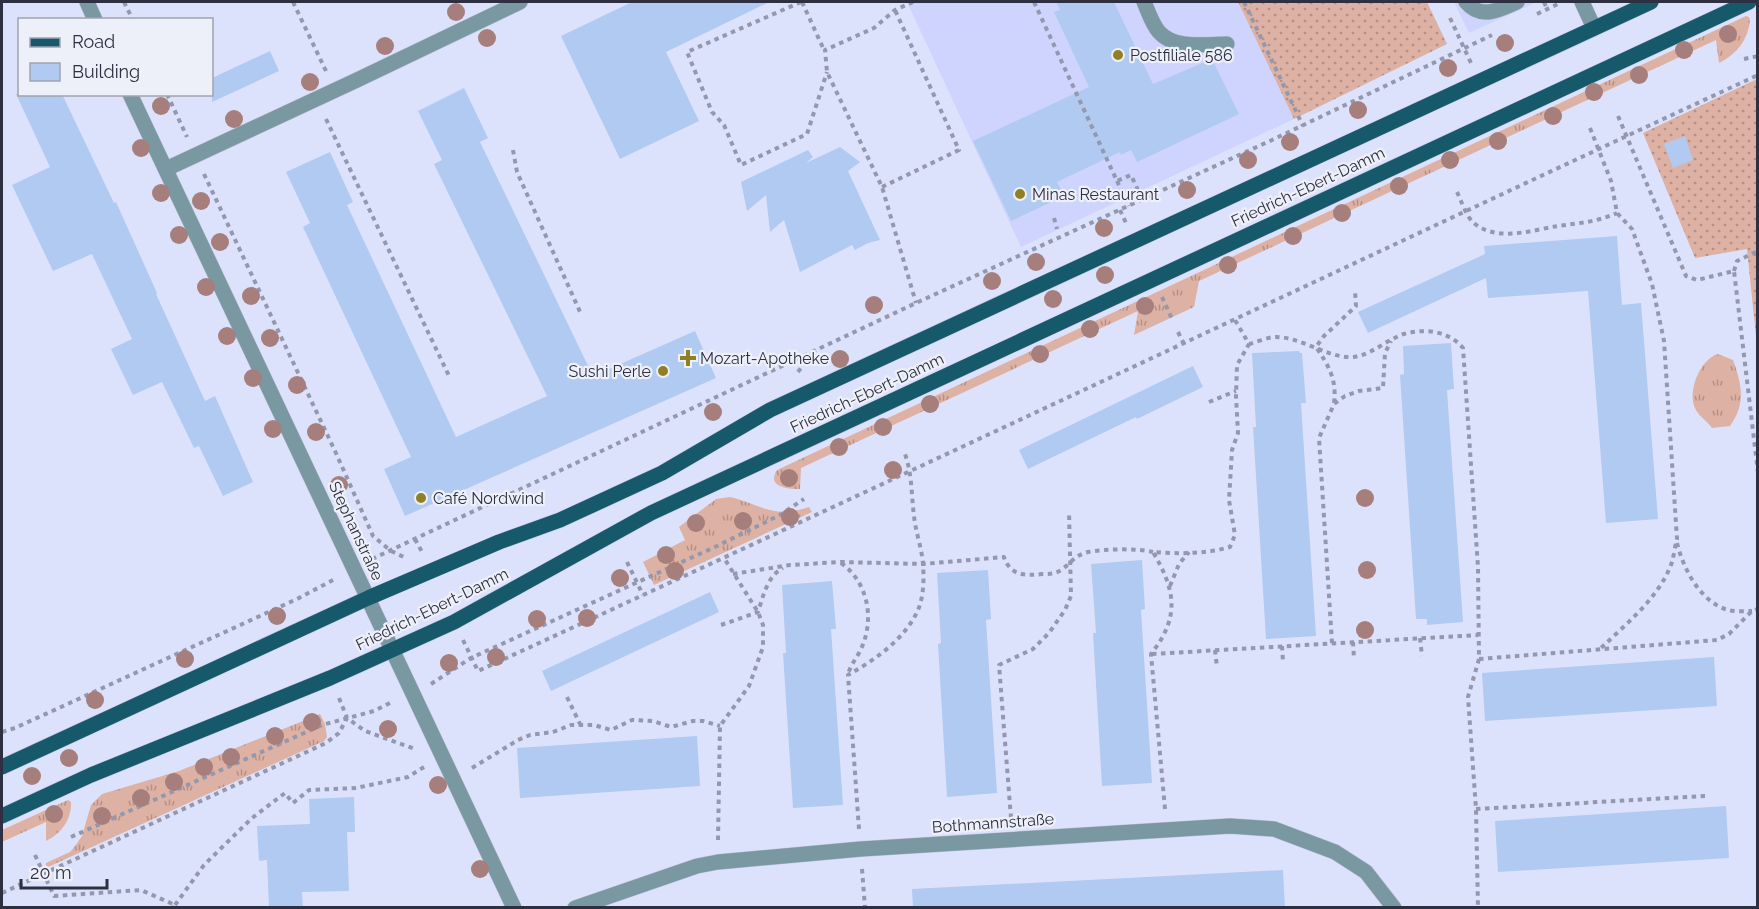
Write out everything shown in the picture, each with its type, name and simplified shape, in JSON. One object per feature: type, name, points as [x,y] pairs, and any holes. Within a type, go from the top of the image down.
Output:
[{"type":"main road","name":"Friedrich-Ebert-Damm","points":[[2,767],[368,598],[499,542],[560,520],[662,473],[770,410],[1651,2]]},
{"type":"main road","name":"Friedrich-Ebert-Damm","points":[[2,816],[91,775],[393,650],[494,601],[651,513],[1749,2]]},
{"type":"street","points":[[87,2],[94,18]]},
{"type":"street","points":[[166,169],[520,2]]},
{"type":"street","points":[[1144,2],[1158,31],[1172,41],[1188,45],[1227,44]]},
{"type":"street","points":[[1466,2],[1477,11],[1489,13],[1517,2]]},
{"type":"street","points":[[1582,2],[1594,28]]},
{"type":"street","name":"Stephanstraße","points":[[131,96],[514,908]]},
{"type":"street","name":"Bothmannstraße","points":[[575,908],[697,866],[718,862],[861,849],[1230,826],[1274,829],[1335,852],[1366,872],[1394,908]]},
{"type":"path","points":[[124,2],[132,18]]},
{"type":"path","points":[[293,2],[335,90]]},
{"type":"path","points":[[802,2],[825,50],[826,72],[807,134],[741,165],[724,125],[712,112],[687,52],[802,2]]},
{"type":"path","points":[[825,50],[874,28],[895,10],[914,2]]},
{"type":"path","points":[[1034,2],[1129,206]]},
{"type":"path","points":[[1244,2],[1303,126]]},
{"type":"path","points":[[1544,2],[1547,9]]},
{"type":"path","points":[[1526,19],[1563,2]]},
{"type":"path","points":[[882,187],[959,150],[895,10]]},
{"type":"path","points":[[1446,11],[1479,81]]},
{"type":"path","points":[[372,559],[812,354],[916,303],[1303,126],[1495,33]]},
{"type":"path","points":[[1744,59],[1758,56]]},
{"type":"path","points":[[826,72],[882,187],[916,303]]},
{"type":"path","points":[[461,636],[478,671],[1758,75]]},
{"type":"path","points":[[168,96],[373,536],[391,551]]},
{"type":"path","points":[[317,99],[450,378]]},
{"type":"path","points":[[1618,116],[1686,276],[1697,280],[1734,271]]},
{"type":"path","points":[[1590,128],[1611,181],[1617,213],[1632,229],[1652,284],[1664,341],[1677,539],[1681,558],[1700,589],[1714,603],[1729,610],[1758,609]]},
{"type":"path","points":[[513,150],[517,172],[581,314]]},
{"type":"path","points":[[1117,181],[1131,175],[1142,199]]},
{"type":"path","points":[[1457,192],[1470,219],[1486,230],[1512,234],[1589,223],[1617,213]]},
{"type":"path","points":[[1120,210],[1128,227]]},
{"type":"path","points":[[1054,218],[1057,228]]},
{"type":"path","points":[[1758,251],[1737,261],[1734,271],[1758,473]]},
{"type":"path","points":[[1316,348],[1324,336],[1356,306],[1355,291]]},
{"type":"path","points":[[1160,292],[1172,319]]},
{"type":"path","points":[[1235,320],[1249,344]]},
{"type":"path","points":[[733,574],[790,565],[841,562],[923,564],[1004,558],[1009,568],[1015,572],[1031,575],[1060,571],[1070,561],[1088,552],[1141,549],[1172,554],[1217,551],[1230,547],[1235,535],[1229,500],[1232,450],[1238,433],[1237,365],[1249,344],[1276,337],[1348,357],[1371,352],[1404,334],[1425,331],[1440,333],[1456,340],[1463,348],[1478,558],[1479,658],[1468,697],[1476,809],[1478,908]]},
{"type":"path","points":[[1178,332],[1184,344]]},
{"type":"path","points":[[1334,404],[1345,396],[1359,391],[1383,388],[1385,353],[1391,340]]},
{"type":"path","points":[[1316,348],[1330,368],[1335,387],[1334,404],[1319,438],[1332,643]]},
{"type":"path","points":[[1209,402],[1236,391]]},
{"type":"path","points":[[848,675],[887,649],[919,609],[924,586],[923,564],[914,521],[911,470],[905,454]]},
{"type":"path","points":[[432,684],[471,658],[780,515],[804,499]]},
{"type":"path","points":[[1012,840],[999,666],[1033,648],[1049,633],[1071,596],[1069,511]]},
{"type":"path","points":[[416,539],[421,550]]},
{"type":"path","points":[[1600,649],[1637,613],[1661,585],[1671,563],[1677,539]]},
{"type":"path","points":[[1153,552],[1166,573],[1173,609],[1169,625],[1151,654],[1167,830]]},
{"type":"path","points":[[1170,587],[1179,564],[1189,552]]},
{"type":"path","points":[[718,862],[720,726],[749,686],[763,647],[763,625],[758,612],[724,558]]},
{"type":"path","points":[[627,562],[643,596]]},
{"type":"path","points":[[841,562],[861,582],[867,609],[867,626],[863,645],[849,668],[848,675],[865,908]]},
{"type":"path","points":[[721,626],[758,612],[769,582],[778,571],[790,565]]},
{"type":"path","points":[[2,732],[15,728],[341,576]]},
{"type":"path","points":[[1479,658],[1717,640],[1729,634],[1752,611]]},
{"type":"path","points":[[1151,654],[1478,635]]},
{"type":"path","points":[[1420,638],[1422,656]]},
{"type":"path","points":[[1353,642],[1354,659]]},
{"type":"path","points":[[1282,646],[1283,662]]},
{"type":"path","points":[[1215,650],[1216,666]]},
{"type":"path","points":[[567,698],[580,724]]},
{"type":"path","points":[[71,837],[322,725],[374,711],[391,703]]},
{"type":"path","points":[[342,705],[347,718],[365,731],[409,747],[442,755]]},
{"type":"path","points":[[2,893],[326,743],[339,733],[347,718]]},
{"type":"path","points":[[454,780],[519,740],[571,725],[580,724],[612,730],[632,720],[653,721],[671,727],[693,721],[703,721],[720,726]]},
{"type":"path","points":[[35,855],[54,896],[141,890],[174,906],[204,865],[252,818],[285,793],[293,803],[309,790],[356,789],[408,777],[442,755]]},
{"type":"path","points":[[1476,809],[1705,796]]},
{"type":"shaded area","points":[[907,2],[1238,2],[1294,119],[1021,247]]},
{"type":"shaded area","points":[[1454,2],[1537,2],[1469,33]]},
{"type":"green space","points":[[1238,2],[1427,2],[1447,44],[1294,119]]},
{"type":"green space","points":[[1746,16],[1750,20],[1749,27],[1741,46],[1719,63],[1716,40],[1199,281],[1194,307],[1134,335],[1138,311],[801,468],[800,489],[780,486],[774,480],[777,470]]},
{"type":"green space","points":[[1757,79],[1757,346],[1747,249],[1695,258],[1643,133]]},
{"type":"green space","points":[[1718,354],[1733,360],[1741,394],[1738,410],[1730,426],[1712,428],[1696,410],[1693,395],[1700,369],[1711,357]]},
{"type":"green space","points":[[730,497],[777,511],[786,512],[809,507],[812,512],[654,585],[643,562],[685,540],[679,527],[716,499]]},
{"type":"green space","points":[[320,714],[325,724],[327,737],[324,741],[46,868],[46,863],[70,852],[75,846],[82,836],[91,805],[102,794],[179,771]]},
{"type":"green space","points":[[68,800],[71,802],[70,814],[61,830],[51,838],[46,841],[46,822],[2,842],[2,830]]},
{"type":"building","points":[[632,2],[769,2],[666,52],[699,121],[620,159],[561,36]]},
{"type":"building","points":[[1056,2],[1114,2],[1153,84],[1212,59],[1239,114],[1137,162],[1131,150],[1121,155],[1120,152],[1057,182],[1064,196],[1011,221],[973,141],[1089,87],[1054,12],[1060,10]]},
{"type":"building","points":[[270,51],[279,71],[212,102],[213,78]]},
{"type":"building","points":[[464,88],[488,138],[480,142],[593,376],[695,331],[716,378],[405,516],[384,469],[411,457],[303,227],[310,223],[286,172],[330,152],[353,202],[347,205],[456,437],[547,396],[434,164],[442,160],[418,111]]},
{"type":"building","points":[[16,94],[18,96],[63,96],[114,203],[116,202],[205,401],[215,396],[253,482],[223,496],[199,446],[194,448],[162,382],[133,395],[111,349],[132,339],[92,254],[53,271],[12,185],[50,167]]},
{"type":"building","points":[[1685,136],[1693,160],[1673,168],[1664,144]]},
{"type":"building","points":[[840,147],[860,162],[848,171],[880,240],[855,250],[852,245],[800,272],[784,220],[770,232],[766,195],[747,211],[741,182],[808,150],[813,157],[806,163]]},
{"type":"building","points":[[1617,236],[1622,305],[1641,303],[1658,519],[1606,523],[1588,291],[1488,298],[1486,278],[1368,333],[1358,312],[1485,254],[1484,246]]},
{"type":"building","points":[[1451,343],[1454,389],[1447,390],[1463,622],[1427,625],[1427,619],[1416,619],[1400,375],[1404,374],[1403,346]]},
{"type":"building","points":[[1299,351],[1302,353],[1306,403],[1301,403],[1316,636],[1266,639],[1253,427],[1256,427],[1252,353]]},
{"type":"building","points":[[1193,366],[1203,387],[1028,469],[1019,450]]},
{"type":"building","points":[[1142,560],[1145,609],[1141,610],[1152,783],[1102,786],[1091,564]]},
{"type":"building","points":[[988,570],[991,619],[986,620],[997,793],[947,797],[938,644],[941,643],[937,573]]},
{"type":"building","points":[[832,581],[836,629],[831,629],[843,805],[793,808],[783,653],[786,653],[782,585]]},
{"type":"building","points":[[710,592],[719,612],[551,691],[542,671]]},
{"type":"building","points":[[1714,657],[1717,706],[1485,721],[1482,673]]},
{"type":"building","points":[[697,736],[700,786],[520,798],[517,748]]},
{"type":"building","points":[[354,797],[355,832],[347,832],[349,891],[302,892],[303,908],[269,908],[267,860],[259,861],[257,826],[310,824],[309,799]]},
{"type":"building","points":[[1726,806],[1729,858],[1498,872],[1495,821]]},
{"type":"building","points":[[1283,870],[1285,908],[913,908],[912,889]]},
{"type":"place","name":"Postfiliale 586","points":[[1118,55]]},
{"type":"place","name":"Minas Restaurant","points":[[1020,194]]},
{"type":"place","name":"Mozart-Apotheke","points":[[688,358]]},
{"type":"place","name":"Sushi Perle","points":[[663,371]]},
{"type":"place","name":"Café Nordwind","points":[[421,498]]}]
